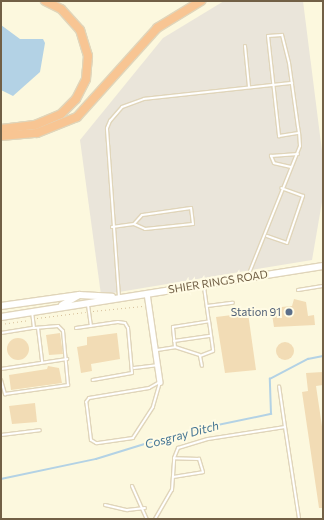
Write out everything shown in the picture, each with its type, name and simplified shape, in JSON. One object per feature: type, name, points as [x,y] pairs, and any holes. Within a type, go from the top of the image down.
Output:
[{"type":"highway","points":[[1,129],[50,120],[70,107],[86,79],[88,56],[80,30],[62,9],[45,1]]},
{"type":"highway","points":[[1,136],[37,133],[78,116],[156,28],[201,1]]},
{"type":"main road","name":"SHIER RINGS ROAD","points":[[1,316],[32,314],[88,304],[116,297],[323,267]]},
{"type":"main road","name":"SHIER RINGS ROAD","points":[[1,306],[79,296],[116,297]]},
{"type":"main road","points":[[32,314],[68,303],[79,296]]},
{"type":"street","points":[[147,293],[160,382]]},
{"type":"lane","points":[[247,277],[267,236],[280,188],[298,154],[299,133],[292,83],[282,34],[268,36],[279,136],[299,133]]},
{"type":"lane","points":[[245,46],[249,87]]},
{"type":"lane","points":[[116,297],[107,128],[122,107],[144,99],[292,83]]},
{"type":"lane","points":[[292,167],[274,163],[271,156],[276,153],[298,154]]},
{"type":"lane","points":[[267,236],[287,243],[302,196],[280,188]]},
{"type":"lane","points":[[112,227],[134,224],[145,229],[194,224],[191,208],[142,215],[134,224]]},
{"type":"lane","points":[[155,350],[174,347],[200,356],[213,351],[204,284]]},
{"type":"lane","points":[[298,290],[323,286]]},
{"type":"lane","points":[[207,306],[233,303]]},
{"type":"lane","points":[[88,304],[91,326]]},
{"type":"lane","points":[[32,314],[34,328]]},
{"type":"lane","points":[[174,347],[173,326],[209,321]]},
{"type":"lane","points":[[76,328],[125,323],[134,368],[132,373],[93,380]]},
{"type":"lane","points":[[1,333],[34,328],[61,327],[67,359],[68,385],[5,394],[1,380]]},
{"type":"lane","points":[[38,328],[42,362]]},
{"type":"lane","points":[[174,341],[211,336]]},
{"type":"lane","points":[[200,356],[202,366]]},
{"type":"lane","points":[[1,369],[67,359]]},
{"type":"lane","points":[[134,368],[158,365]]},
{"type":"lane","points":[[160,382],[153,407],[133,438],[96,443],[91,440],[86,402],[89,398],[149,388],[160,382]]},
{"type":"lane","points":[[279,386],[299,519]]},
{"type":"lane","points":[[155,519],[172,490],[174,458],[178,448],[208,439],[285,427]]},
{"type":"lane","points":[[1,435],[40,430]]},
{"type":"lane","points":[[172,477],[203,472],[199,459],[174,458]]},
{"type":"lane","points":[[132,486],[145,508],[147,519]]},
{"type":"lane","points":[[105,505],[127,510],[145,508]]},
{"type":"path","points":[[1,324],[32,314],[88,311],[149,305]]},
{"type":"shaded area","points":[[224,1],[303,1],[323,159],[323,196],[312,260],[101,295],[80,140],[163,38]]},
{"type":"water","points":[[1,25],[20,39],[43,39],[45,43],[40,72],[13,96],[1,90]]},
{"type":"building","name":"Station 91","points":[[294,299],[306,302],[308,316],[314,315],[315,325],[274,327],[271,308],[292,306]]},
{"type":"building","points":[[248,313],[256,370],[225,373],[216,317]]},
{"type":"building","points":[[60,333],[63,354],[49,355],[46,335]]},
{"type":"building","points":[[117,333],[120,359],[91,364],[92,371],[81,373],[77,347],[87,345],[87,337]]},
{"type":"building","points":[[18,338],[26,341],[29,349],[26,357],[18,360],[10,357],[7,349],[10,341]]},
{"type":"building","points":[[281,342],[289,342],[294,347],[292,358],[289,360],[281,360],[276,355],[276,347]]},
{"type":"building","points":[[48,366],[59,368],[62,383],[11,390],[9,375],[47,369]]},
{"type":"building","points":[[323,372],[323,385],[316,386],[323,433],[323,508],[319,508],[302,392],[308,391],[306,373]]},
{"type":"building","points":[[35,403],[37,422],[12,424],[9,406]]},
{"type":"waterway","name":"Cosgray Ditch","points":[[1,479],[96,459],[184,432],[271,414],[270,379],[308,359],[323,356]]},
{"type":"place","name":"Station 91","points":[[289,312]]}]
